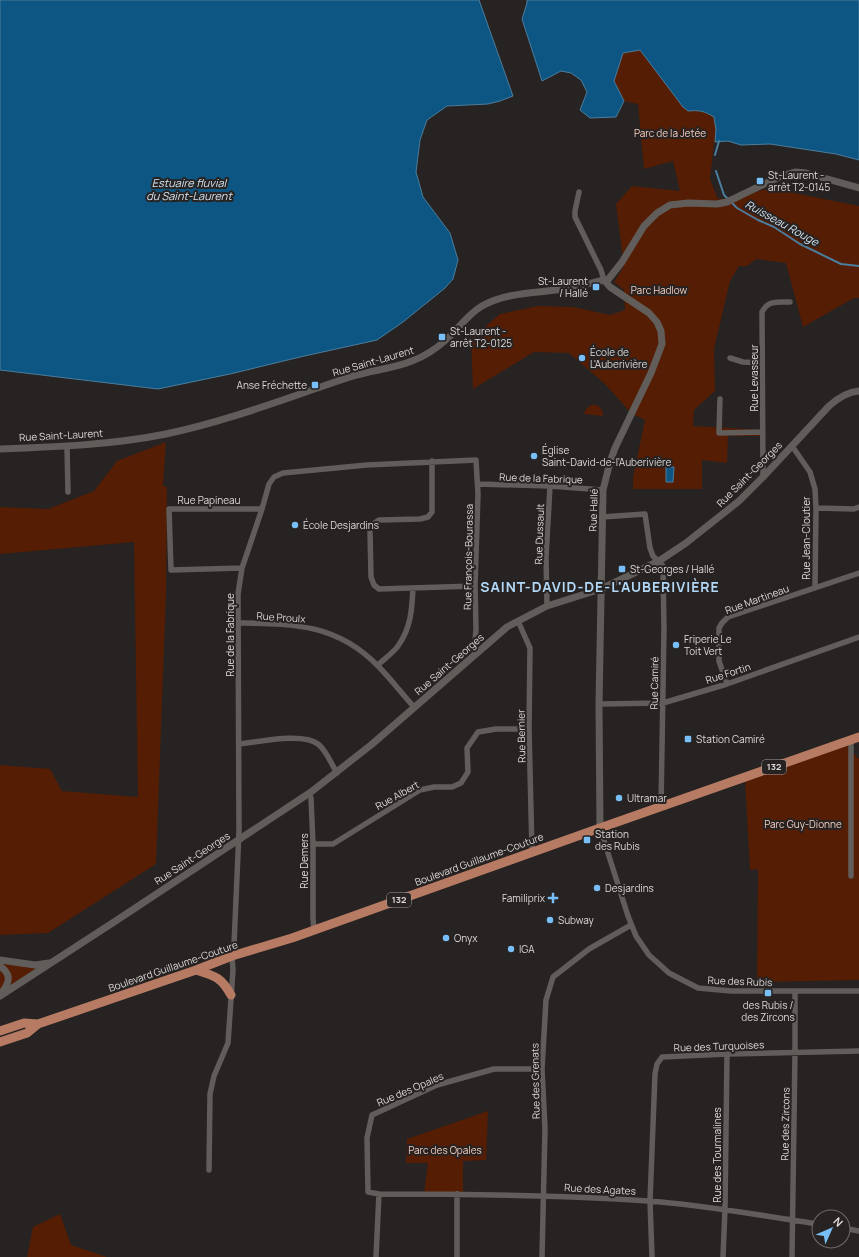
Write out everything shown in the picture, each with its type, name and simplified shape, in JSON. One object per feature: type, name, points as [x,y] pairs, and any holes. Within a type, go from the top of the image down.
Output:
[{"type":"main road","name":"Boulevard Guillaume-Couture","points":[[0,1042],[27,1033],[38,1024],[196,970],[235,955],[314,930],[855,739]]},
{"type":"main road","points":[[196,970],[211,974],[219,979],[231,995]]},
{"type":"main road","name":"Boulevard Guillaume-Couture","points":[[0,1031],[24,1023],[38,1024]]},
{"type":"street","name":"Rue Saint-Laurent","points":[[0,449],[68,447],[166,434],[241,414],[358,374],[398,366],[423,357],[448,338],[474,312],[492,302],[524,294],[564,289],[604,280],[608,281],[644,226],[656,213],[670,205],[692,203],[717,204],[727,202],[781,176],[795,172],[806,173],[859,188]]},
{"type":"street","name":"Rue Hallé","points":[[579,192],[575,217],[601,270],[604,280],[615,292],[649,313],[657,322],[661,331],[662,344],[651,373],[615,448],[603,490],[598,704],[600,828]]},
{"type":"street","name":"Rue Levasseur","points":[[763,477],[762,312],[765,307],[772,302],[790,302]]},
{"type":"street","points":[[730,358],[743,362],[762,363]]},
{"type":"street","name":"Rue Saint-Georges","points":[[0,995],[239,840],[337,773],[507,627],[548,606],[601,589],[659,561],[686,543],[739,501],[829,406],[839,398],[859,391]]},
{"type":"street","points":[[720,399],[719,433],[763,432]]},
{"type":"street","name":"Rue Jean-Cloutier","points":[[792,446],[810,472],[815,489],[815,588]]},
{"type":"street","points":[[68,447],[68,492]]},
{"type":"street","name":"Rue de la Fabrique","points":[[209,1170],[210,1094],[214,1076],[228,1044],[235,955],[234,945],[239,840],[238,594],[242,568],[269,484],[274,477],[283,472],[367,465],[476,460]]},
{"type":"street","name":"Rue François-Bourassa","points":[[474,655],[476,629],[475,586],[478,484],[476,460]]},
{"type":"street","points":[[432,462],[432,512],[428,517],[420,519],[379,520],[373,524],[370,531],[371,577],[374,585],[380,589],[475,586]]},
{"type":"street","name":"Rue de la Fabrique","points":[[478,484],[550,486],[603,490]]},
{"type":"street","name":"Rue Dussault","points":[[548,606],[546,557],[550,486]]},
{"type":"street","points":[[816,508],[859,508]]},
{"type":"street","name":"Rue Papineau","points":[[242,568],[171,570],[169,509],[262,509]]},
{"type":"street","name":"Rue Camiré","points":[[602,517],[645,514],[650,548],[653,556],[663,566],[661,807]]},
{"type":"street","name":"Rue Martineau","points":[[727,684],[719,661],[719,628],[728,617],[859,573]]},
{"type":"street","points":[[378,665],[398,647],[407,631],[412,612],[413,588]]},
{"type":"street","name":"Rue Bernier","points":[[518,621],[530,648],[529,729],[532,852]]},
{"type":"street","name":"Rue Proulx","points":[[237,623],[284,624],[311,628],[338,636],[358,649],[378,665],[414,707]]},
{"type":"street","name":"Rue Fortin","points":[[598,704],[663,703],[727,684],[859,637]]},
{"type":"street","name":"Rue Albert","points":[[313,844],[333,844],[420,790],[434,787],[452,787],[461,783],[468,772],[467,748],[478,732],[496,729],[529,729]]},
{"type":"street","points":[[239,744],[285,738],[303,738],[318,744],[325,752],[337,773]]},
{"type":"street","points":[[851,876],[855,739]]},
{"type":"street","name":"Rue Demers","points":[[309,793],[312,798],[314,930]]},
{"type":"street","name":"Rue des Rubis","points":[[600,828],[631,925],[636,936],[649,955],[668,973],[698,988],[731,991],[859,991]]},
{"type":"street","name":"Rue des Grenats","points":[[542,1257],[545,1129],[542,1069],[546,1000],[553,977],[590,948],[631,925]]},
{"type":"street","name":"Rue Saint-Georges","points":[[0,960],[35,965],[51,963]]},
{"type":"street","name":"Rue Saint-Georges","points":[[0,966],[3,968],[8,977],[8,983],[0,995]]},
{"type":"street","name":"Rue des Zircons","points":[[792,1257],[795,991]]},
{"type":"street","name":"Rue des Turquoises","points":[[652,1257],[650,1201],[655,1074],[657,1064],[662,1057],[859,1051]]},
{"type":"street","name":"Rue des Tourmalines","points":[[723,1257],[727,1054]]},
{"type":"street","name":"Rue des Opales","points":[[379,1194],[368,1192],[367,1138],[372,1115],[437,1085],[494,1069],[542,1069]]},
{"type":"street","points":[[376,1257],[379,1194]]},
{"type":"street","name":"Rue des Agates","points":[[379,1194],[543,1195],[650,1201],[725,1209],[811,1223]]},
{"type":"street","points":[[457,1194],[457,1257]]},
{"type":"green space","points":[[527,0],[859,0],[859,160],[836,154],[770,144],[741,145],[728,141],[714,142],[710,179],[718,199],[740,197],[769,188],[859,206],[859,298],[854,298],[803,327],[786,263],[756,259],[747,266],[739,266],[730,281],[714,349],[715,391],[694,410],[693,426],[763,430],[763,436],[728,436],[727,463],[702,460],[702,489],[633,489],[633,477],[645,420],[631,413],[605,384],[569,353],[534,352],[473,389],[471,339],[500,314],[538,306],[573,307],[610,315],[625,310],[624,290],[614,282],[624,266],[616,204],[632,186],[680,191],[673,161],[644,169],[638,104],[624,101],[616,117],[590,118],[580,110],[587,92],[581,80],[571,73],[561,71],[542,81],[522,19]]},
{"type":"green space","points":[[591,405],[600,407],[603,416],[584,414],[586,409]]},
{"type":"green space","points":[[166,442],[163,486],[167,487],[166,593],[156,864],[48,933],[0,935],[0,765],[50,769],[62,791],[138,797],[134,542],[0,554],[0,507],[48,509],[94,491],[117,461]]},
{"type":"green space","name":"Parc Guy-Dionne","points":[[846,745],[859,759],[859,980],[757,982],[758,869],[750,870],[745,780]]},
{"type":"green space","points":[[0,960],[51,963],[0,996]]},
{"type":"green space","name":"Parc des Opales","points":[[488,1111],[486,1160],[463,1161],[463,1194],[424,1194],[428,1163],[406,1163],[407,1139]]},
{"type":"green space","points":[[60,1214],[71,1245],[107,1257],[27,1257],[33,1227]]},
{"type":"water","name":"Estuaire fluvial du Saint-Laurent","points":[[0,0],[479,0],[513,96],[488,104],[447,106],[427,120],[420,140],[416,172],[423,197],[450,233],[458,260],[453,279],[445,288],[403,322],[377,340],[158,389],[0,370]]},
{"type":"water","points":[[527,0],[859,0],[859,160],[836,154],[770,144],[741,145],[728,141],[715,142],[716,130],[714,117],[702,111],[688,111],[683,107],[640,50],[623,53],[614,81],[624,101],[616,117],[590,118],[580,110],[587,92],[581,80],[571,73],[561,71],[542,81],[522,19]]},
{"type":"water","points":[[666,467],[674,467],[673,482],[666,482]]},
{"type":"waterway","name":"Ruisseau Rouge","points":[[715,155],[719,141]]},
{"type":"waterway","name":"Ruisseau Rouge","points":[[716,171],[724,195],[728,199]]},
{"type":"waterway","name":"Ruisseau Rouge","points":[[731,202],[737,208],[774,227],[800,244],[841,264],[859,266]]},
{"type":"place","name":"St-Laurent - arrêt T2-0145","points":[[760,181]]},
{"type":"place","name":"St-Laurent / Hallé","points":[[596,287]]},
{"type":"place","name":"St-Laurent - arrêt T2-0125","points":[[442,337]]},
{"type":"place","name":"École de L'Auberivière","points":[[582,358]]},
{"type":"place","name":"Anse Fréchette","points":[[315,385]]},
{"type":"place","name":"Église Saint-David-de-l’Auberivière","points":[[534,456]]},
{"type":"place","name":"École Desjardins","points":[[295,525]]},
{"type":"place","name":"St-Georges / Hallé","points":[[622,569]]},
{"type":"place","name":"Friperie Le Toit Vert","points":[[676,645]]},
{"type":"place","name":"Station Camiré","points":[[688,739]]},
{"type":"place","name":"Ultramar","points":[[619,798]]},
{"type":"place","name":"Station des Rubis","points":[[587,840]]},
{"type":"place","name":"Desjardins","points":[[597,888]]},
{"type":"place","name":"Familiprix","points":[[553,898]]},
{"type":"place","name":"Subway","points":[[550,920]]},
{"type":"place","name":"Onyx","points":[[446,938]]},
{"type":"place","name":"IGA","points":[[511,949]]},
{"type":"place","name":"des Rubis / des Zircons","points":[[768,993]]},
{"type":"district","name":"SAINT-DAVID-DE-L'AUBERIVIÈRE","points":[[600,587]]},
{"type":"park label","name":"Parc de la Jetée","points":[[670,133]]},
{"type":"park label","name":"Parc Hadlow","points":[[659,290]]}]
